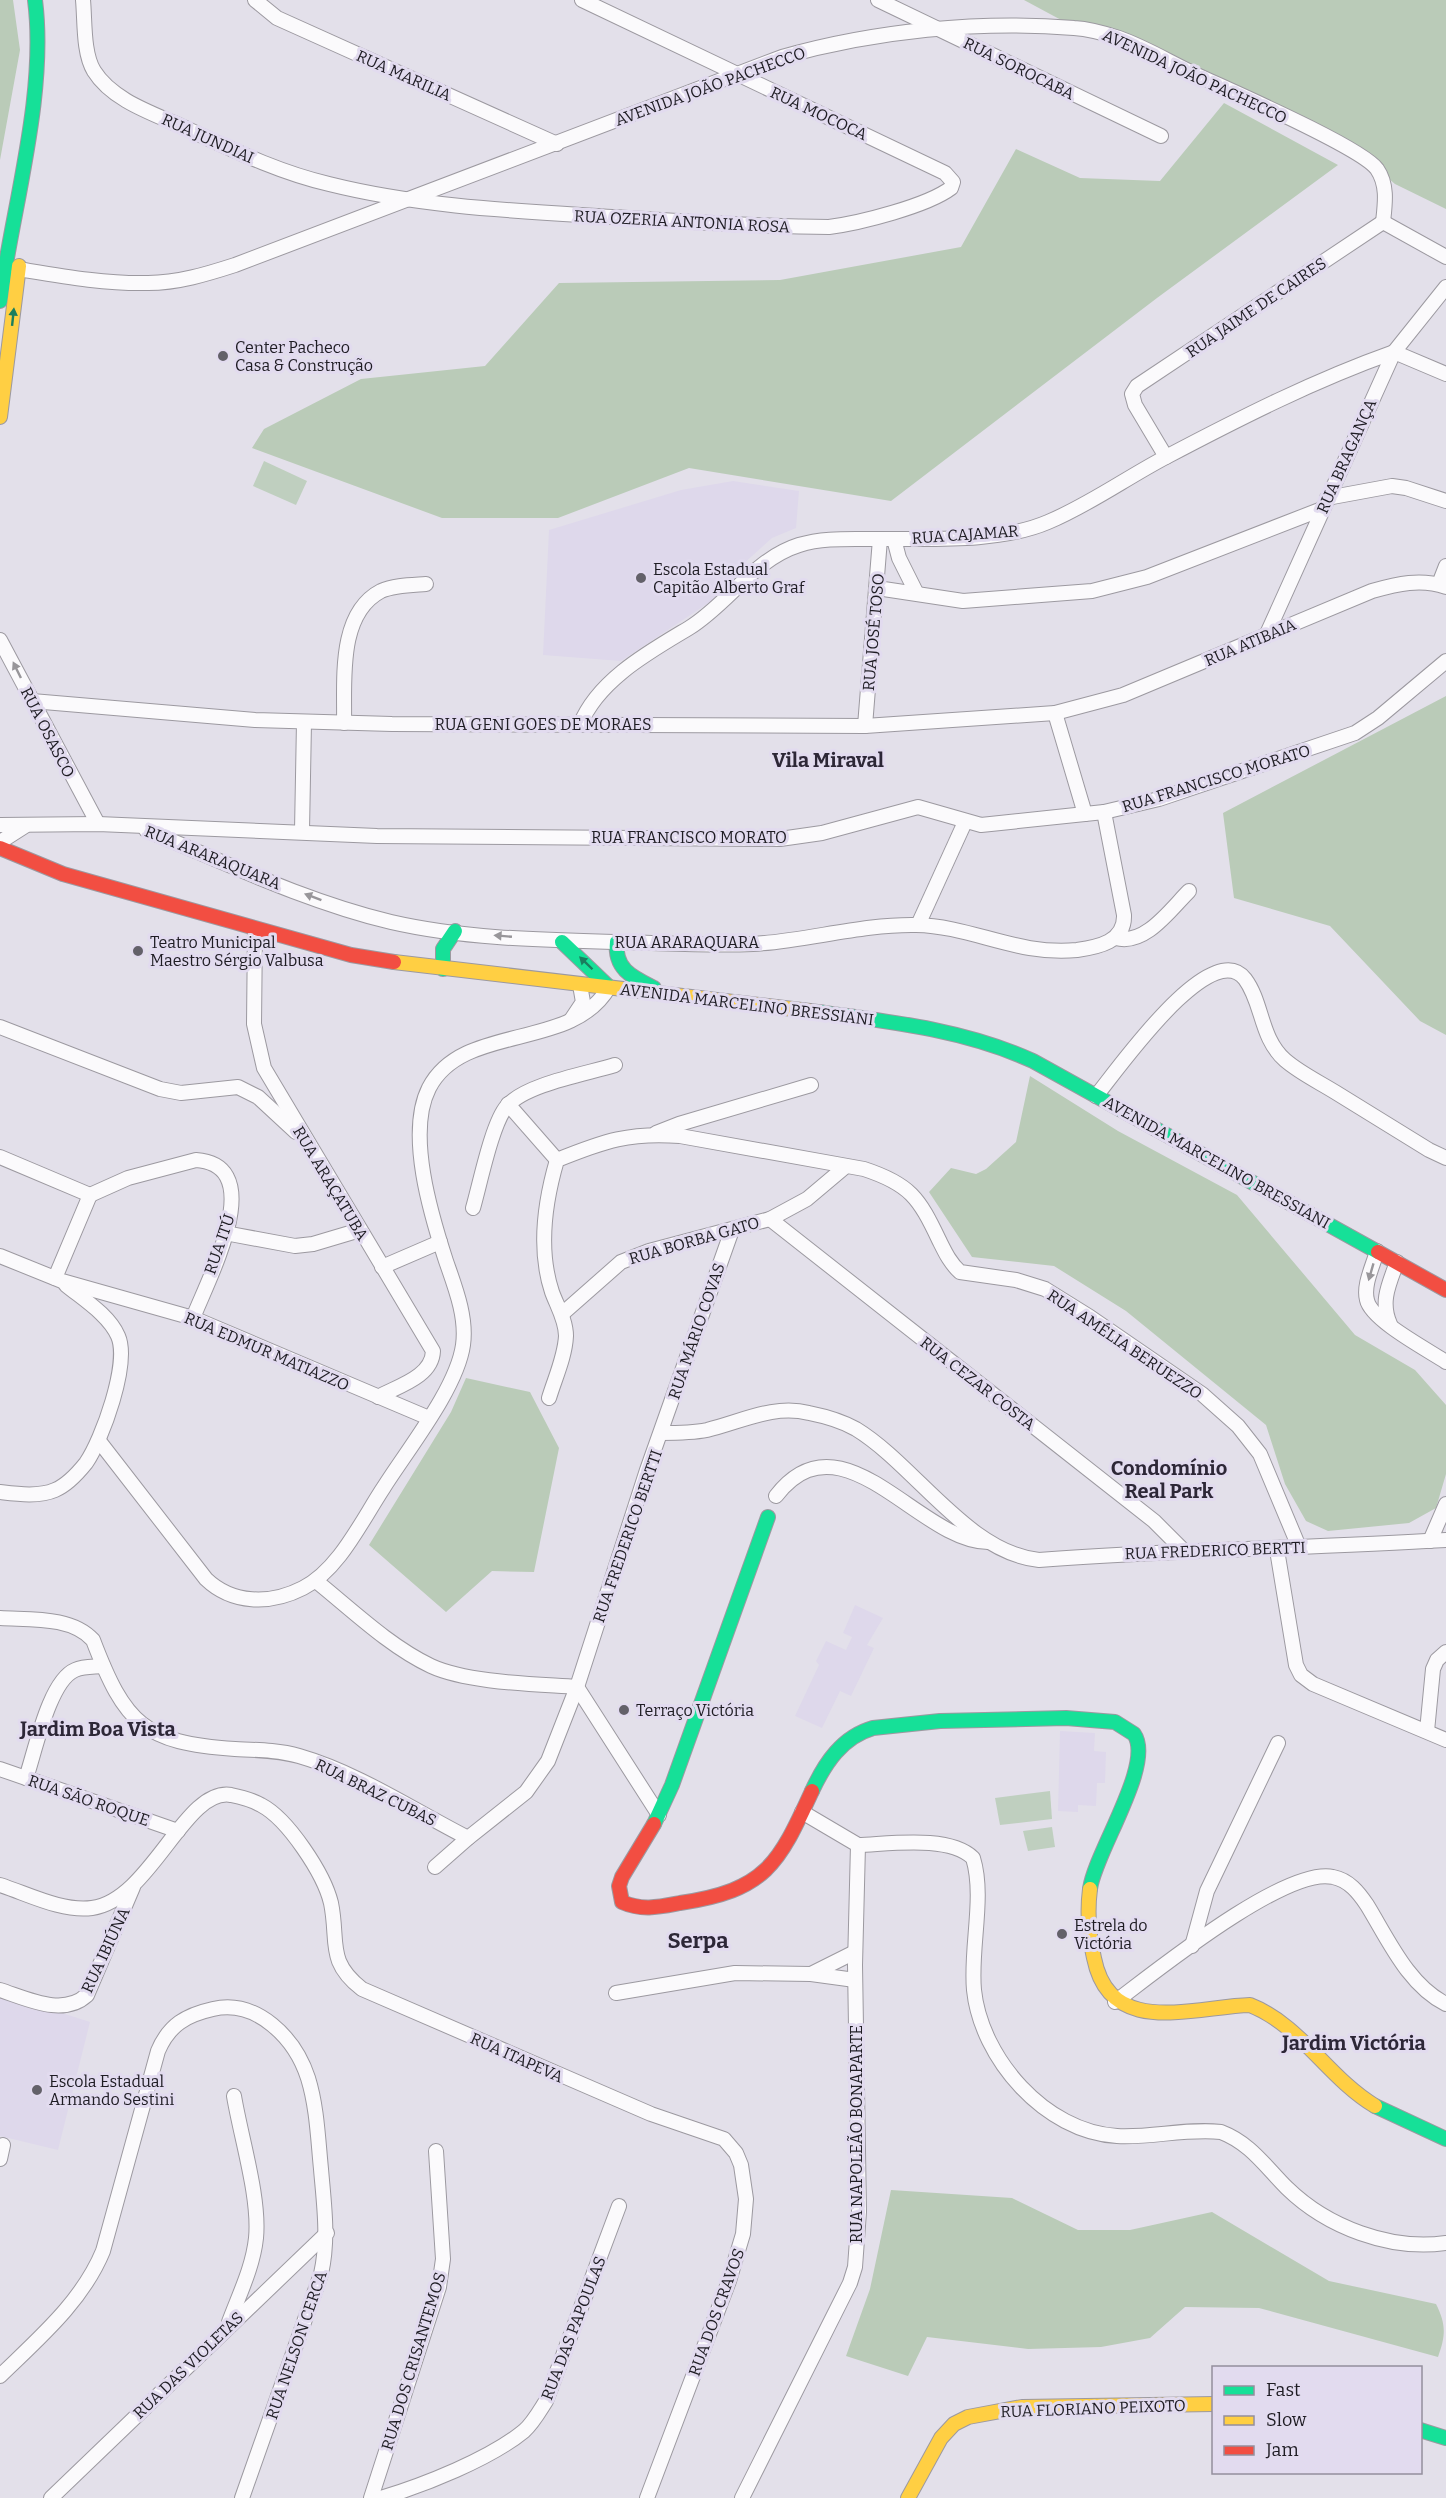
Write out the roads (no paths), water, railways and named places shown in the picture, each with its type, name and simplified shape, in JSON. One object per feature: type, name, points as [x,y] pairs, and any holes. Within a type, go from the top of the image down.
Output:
[{"type":"street","points":[[0,417],[18,269],[23,168],[38,52],[35,0]]},
{"type":"street","name":"RUA JUNDIAI","points":[[83,0],[93,70],[104,84],[132,104],[282,170],[327,184],[404,200]]},
{"type":"street","name":"RUA MARILIA","points":[[255,0],[278,18],[557,144]]},
{"type":"street","name":"RUA MOCOCA","points":[[582,0],[945,173],[951,178],[953,185]]},
{"type":"street","name":"RUA SOROCABA","points":[[878,0],[1161,136]]},
{"type":"street","name":"AVENIDA JOÃO PACHECCO","points":[[18,269],[110,282],[150,283],[192,278],[235,266],[737,75],[824,45],[857,38],[939,30],[1027,26],[1076,28],[1121,38],[1320,134],[1367,160],[1377,169],[1385,196],[1383,222]]},
{"type":"street","points":[[0,301],[8,237],[23,168]]},
{"type":"street","name":"RUA OZERIA ANTONIA ROSA","points":[[404,200],[519,211],[830,227],[854,224],[914,204],[947,192],[953,185]]},
{"type":"street","points":[[1383,222],[1446,257]]},
{"type":"street","name":"RUA JAIME DE CAIRES","points":[[1166,457],[1135,405],[1132,394],[1137,386],[1383,222]]},
{"type":"street","name":"RUA BRAGANÇA","points":[[1266,636],[1394,352],[1446,287]]},
{"type":"street","points":[[1394,352],[1446,374]]},
{"type":"street","name":"RUA CAJAMAR","points":[[580,725],[593,700],[642,657],[693,625],[724,601],[761,566],[782,552],[825,540],[964,537],[1029,530],[1064,514],[1166,457],[1325,379],[1394,352]]},
{"type":"street","points":[[878,588],[963,601],[989,601],[1122,585],[1324,503],[1374,488],[1406,488],[1446,501]]},
{"type":"street","points":[[887,539],[916,592]]},
{"type":"street","name":"RUA JOSÉ TOSO","points":[[865,726],[878,588],[887,539]]},
{"type":"street","points":[[1442,586],[1446,566]]},
{"type":"street","name":"RUA ATIBAIA","points":[[1055,712],[1123,695],[1372,591],[1402,583],[1442,586]]},
{"type":"street","points":[[344,723],[346,652],[352,627],[362,610],[381,591],[426,584]]},
{"type":"street","name":"RUA OSASCO","points":[[0,640],[98,824]]},
{"type":"street","name":"RUA FRANCISCO MORATO","points":[[139,827],[302,831],[377,836],[780,838],[822,833],[918,807],[931,809],[965,822],[992,825],[1104,812],[1160,798],[1355,733],[1378,718],[1446,661]]},
{"type":"street","name":"RUA GENI GOES DE MORAES","points":[[32,701],[304,722],[344,723],[865,726],[1055,712]]},
{"type":"street","points":[[1055,712],[1085,814]]},
{"type":"street","points":[[302,831],[304,722]]},
{"type":"street","points":[[1104,812],[1124,915],[1122,930],[1116,938]]},
{"type":"street","points":[[918,925],[965,822]]},
{"type":"street","points":[[0,825],[98,824],[139,827]]},
{"type":"street","points":[[0,842],[27,825]]},
{"type":"street","name":"RUA ARARAQUARA","points":[[139,827],[332,904],[390,921],[455,931],[562,942],[752,944],[885,926],[918,925],[945,928],[1006,945],[1043,951],[1102,945],[1116,938],[1130,940],[1141,936],[1189,891]]},
{"type":"street","name":"AVENIDA MARCELINO BRESSIANI","points":[[0,848],[63,874],[351,955],[443,969],[846,1015],[969,1036],[1033,1060],[1446,1290]]},
{"type":"street","name":"RUA ARAÇATUBA","points":[[255,929],[254,1024],[264,1068],[304,1139],[430,1343],[433,1359],[421,1374],[378,1396]]},
{"type":"street","points":[[443,969],[439,959],[441,950],[455,931]]},
{"type":"street","points":[[99,1441],[206,1579],[219,1591],[249,1600],[272,1598],[293,1593],[316,1581],[341,1552],[429,1418],[458,1366],[464,1333],[457,1296],[440,1242],[424,1176],[420,1135],[422,1110],[428,1090],[438,1074],[451,1062],[475,1051],[570,1022],[596,1006],[609,987],[562,942]]},
{"type":"street","points":[[617,942],[616,961],[620,968],[667,995]]},
{"type":"street","points":[[1096,1096],[1185,992],[1209,974],[1228,969],[1242,976],[1249,985],[1264,1030],[1274,1047],[1286,1060],[1429,1150],[1446,1158]]},
{"type":"street","points":[[570,1022],[583,1002],[580,985]]},
{"type":"street","points":[[0,1027],[160,1089],[181,1093],[229,1086],[238,1087],[258,1097],[304,1139]]},
{"type":"street","points":[[473,1208],[498,1123],[508,1104],[536,1089],[615,1065]]},
{"type":"street","points":[[557,1160],[622,1136],[654,1134],[679,1124],[811,1085]]},
{"type":"street","points":[[508,1104],[557,1160]]},
{"type":"street","name":"RUA AMÉLIA BERUEZZO","points":[[654,1134],[680,1136],[845,1167],[883,1176],[912,1193],[929,1218],[948,1258],[960,1272],[1016,1280],[1045,1289],[1202,1394],[1238,1426],[1260,1454],[1299,1547]]},
{"type":"street","points":[[0,1157],[90,1195],[58,1280],[110,1324],[118,1337],[120,1365],[99,1441],[85,1464],[71,1480],[54,1490],[36,1494],[0,1492]]},
{"type":"street","name":"RUA ITÚ","points":[[90,1195],[106,1186],[175,1164],[207,1160],[224,1169],[230,1180],[233,1197],[225,1233],[193,1318]]},
{"type":"street","points":[[549,1398],[566,1334],[562,1314],[552,1292],[546,1250],[545,1215],[548,1191],[557,1160]]},
{"type":"street","name":"RUA BORBA GATO","points":[[562,1314],[621,1262],[649,1251],[770,1219],[807,1199],[845,1167]]},
{"type":"street","name":"RUA CEZAR COSTA","points":[[770,1219],[1154,1521],[1183,1550]]},
{"type":"street","points":[[225,1233],[295,1246],[313,1244],[360,1230]]},
{"type":"street","name":"RUA MÁRIO COVAS","points":[[661,1433],[732,1230]]},
{"type":"street","points":[[382,1267],[440,1242]]},
{"type":"street","points":[[1377,1251],[1368,1282],[1367,1301],[1373,1313],[1446,1362]]},
{"type":"street","name":"RUA EDMUR MATIAZZO","points":[[0,1256],[58,1280],[193,1318],[429,1418]]},
{"type":"street","points":[[1390,1324],[1386,1315],[1385,1298],[1397,1262]]},
{"type":"street","name":"RUA FREDERICO BERTTI","points":[[435,1868],[468,1838],[526,1792],[548,1761],[577,1687],[661,1433],[705,1430],[761,1413],[783,1410],[806,1412],[831,1419],[855,1429],[877,1446],[988,1542],[1008,1553],[1039,1560],[1183,1550],[1277,1550],[1446,1540]]},
{"type":"street","name":"RUA FREDERICO BERTTI","points":[[776,1496],[796,1475],[811,1469],[842,1470],[880,1486],[961,1538],[988,1542]]},
{"type":"street","points":[[1430,1541],[1446,1503]]},
{"type":"street","points":[[768,1516],[659,1815],[631,1859],[619,1886],[622,1902],[629,1907],[650,1908],[729,1892],[753,1882],[766,1872],[779,1854],[827,1764],[845,1741],[868,1728],[1049,1716],[1098,1718],[1128,1728],[1137,1738],[1138,1761],[1092,1873],[1088,1899],[1090,1942],[1096,1970],[1104,1988],[1114,2002],[1144,2011],[1239,2005],[1268,2010],[1300,2037],[1337,2079],[1365,2101],[1446,2139]]},
{"type":"street","points":[[1277,1550],[1290,1640],[1301,1675],[1313,1684],[1446,1740]]},
{"type":"street","points":[[316,1581],[375,1628],[433,1667],[455,1674],[577,1687],[659,1815]]},
{"type":"street","name":"RUA BRAZ CUBAS","points":[[0,1618],[55,1622],[75,1627],[93,1640],[103,1666],[125,1709],[156,1735],[205,1747],[297,1755],[332,1768],[468,1838]]},
{"type":"street","points":[[1427,1731],[1433,1669],[1437,1660],[1446,1652]]},
{"type":"street","points":[[26,1778],[50,1707],[64,1678],[74,1670],[103,1666]]},
{"type":"street","points":[[1192,1946],[1208,1891],[1278,1743]]},
{"type":"street","name":"RUA SÃO ROQUE","points":[[0,1769],[178,1830]]},
{"type":"street","name":"RUA ITAPEVA","points":[[178,1830],[206,1800],[217,1795],[243,1797],[262,1805],[276,1815],[303,1848],[323,1882],[331,1904],[337,1958],[348,1978],[362,1989],[621,2102],[711,2133]]},
{"type":"street","points":[[802,1812],[858,1845],[939,1844],[955,1847],[973,1858],[978,1877],[974,1989],[979,2012],[988,2037],[1009,2071],[1032,2097],[1064,2120],[1114,2136],[1221,2132],[1236,2138],[1250,2148],[1287,2188],[1311,2208],[1342,2225],[1405,2245],[1446,2243]]},
{"type":"street","points":[[0,1885],[56,1904],[92,1908],[110,1902],[133,1887],[178,1830]]},
{"type":"street","name":"RUA NAPOLEÃO BONAPARTE","points":[[742,2498],[838,2309],[855,2267],[860,2212],[855,1980],[858,1845]]},
{"type":"street","points":[[1114,2002],[1192,1946],[1274,1893],[1304,1879],[1334,1877],[1346,1882],[1359,1893],[1400,1961],[1422,1986],[1446,2004]]},
{"type":"street","name":"RUA IBIÚNA","points":[[0,1990],[61,2007],[79,2003],[87,1995],[133,1887]]},
{"type":"street","points":[[811,1974],[855,1952]]},
{"type":"street","points":[[616,1994],[710,1976],[766,1972],[811,1974],[855,1980]]},
{"type":"street","name":"RUA NELSON CERCA","points":[[1,2371],[81,2292],[94,2272],[103,2251],[158,2051],[165,2035],[178,2022],[194,2013],[218,2008],[243,2008],[257,2013],[270,2022],[300,2061],[315,2107],[327,2233],[321,2274],[242,2498]]},
{"type":"street","points":[[227,2327],[248,2274],[256,2240],[256,2215],[234,2096]]},
{"type":"street","name":"RUA DOS CRAVOS","points":[[647,2498],[729,2281],[743,2234],[746,2199],[741,2165],[731,2144],[711,2133]]},
{"type":"street","name":"RUA DOS CRISANTEMOS","points":[[371,2498],[439,2287],[443,2259],[436,2151]]},
{"type":"street","name":"RUA DAS PAPOULAS","points":[[381,2498],[416,2487],[484,2455],[523,2432],[535,2419],[546,2401],[619,2206]]},
{"type":"street","name":"RUA DAS VIOLETAS","points":[[51,2498],[327,2233]]},
{"type":"street","name":"RUA FLORIANO PEIXOTO","points":[[908,2498],[945,2434],[953,2425],[970,2417],[988,2412],[1027,2408],[1212,2404]]},
{"type":"street","points":[[1422,2431],[1446,2438]]},
{"type":"place","name":"Center Pacheco Casa & Construção","points":[[223,356]]},
{"type":"place","name":"Escola Estadual Capitão Alberto Graf","points":[[641,578]]},
{"type":"place","name":"Teatro Municipal Maestro Sérgio Valbusa","points":[[138,951]]},
{"type":"place","name":"Terraço Victória","points":[[624,1710]]},
{"type":"place","name":"Estrela do Victória","points":[[1062,1934]]},
{"type":"place","name":"Escola Estadual Armando Sestini","points":[[37,2090]]},
{"type":"district","name":"Vila Miraval","points":[[828,760]]},
{"type":"district","name":"Condomínio Real Park","points":[[1169,1480]]},
{"type":"district","name":"Jardim Boa Vista","points":[[98,1729]]},
{"type":"district","name":"Serpa","points":[[698,1940]]},
{"type":"district","name":"Jardim Victória","points":[[1354,2043]]}]
